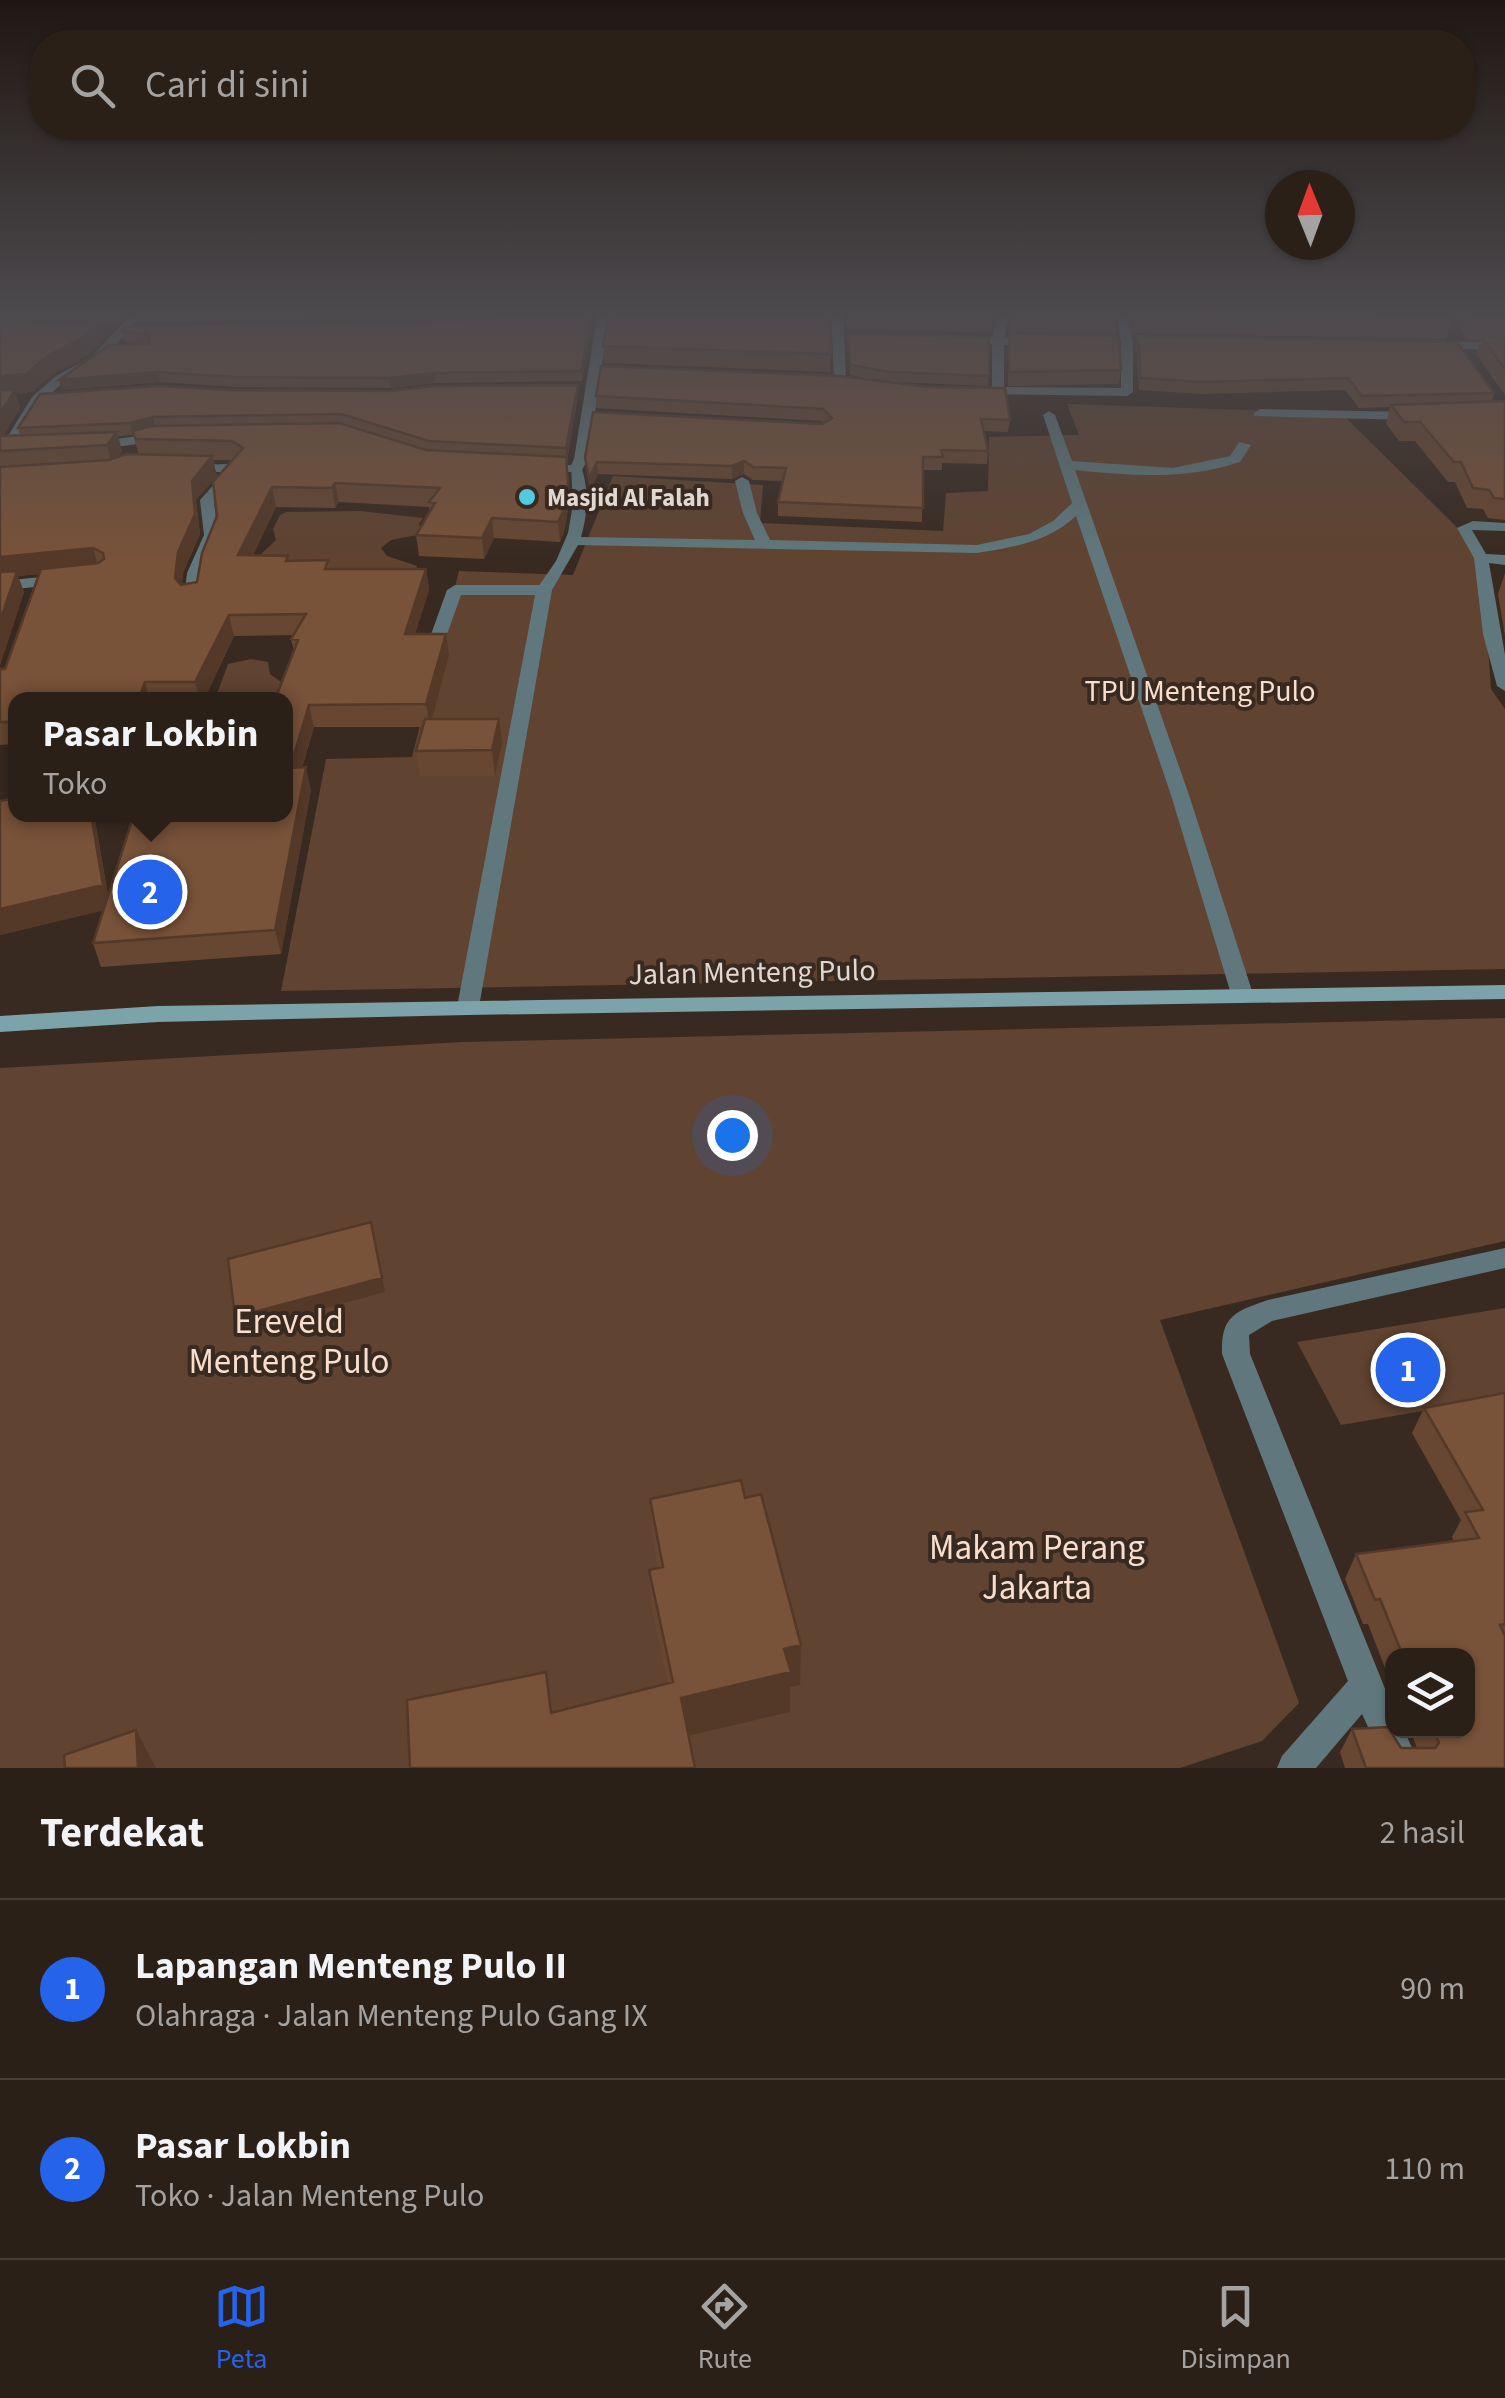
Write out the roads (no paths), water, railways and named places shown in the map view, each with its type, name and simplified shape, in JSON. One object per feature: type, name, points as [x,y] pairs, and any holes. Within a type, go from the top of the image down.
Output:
[{"type":"street","points":[[31,450],[6,450],[43,394]]},
{"type":"street","points":[[468,1007],[544,590],[576,541],[581,496],[576,469],[591,394]]},
{"type":"street","points":[[18,401],[64,397]]},
{"type":"street","points":[[1260,413],[1433,415]]},
{"type":"street","points":[[1049,415],[1242,994]]},
{"type":"street","points":[[587,416],[603,417]]},
{"type":"street","points":[[83,446],[174,437]]},
{"type":"street","points":[[130,460],[134,443]]},
{"type":"street","points":[[1068,465],[1181,472],[1236,459],[1244,445]]},
{"type":"street","points":[[169,468],[236,468],[206,500],[211,535],[195,572],[192,599]]},
{"type":"street","points":[[528,468],[576,469]]},
{"type":"street","points":[[742,481],[750,513],[765,545]]},
{"type":"street","points":[[576,541],[977,549],[1031,540],[1047,533],[1062,526],[1081,502]]},
{"type":"street","points":[[1505,527],[1465,526],[1481,558],[1505,686]]},
{"type":"street","points":[[1481,558],[1505,560]]},
{"type":"street","points":[[0,586],[35,591],[84,578]]},
{"type":"street","points":[[438,640],[452,594],[459,588],[544,590]]},
{"type":"street","name":"Jalan Menteng Pulo","points":[[0,1024],[158,1014],[468,1007],[1505,992]]},
{"type":"street","points":[[1404,1768],[1366,1684],[1236,1354],[1234,1330],[1249,1318],[1268,1312],[1505,1258]]},
{"type":"street","points":[[1294,1768],[1366,1684]]},
{"type":"place","name":"Masjid Al Falah","points":[[527,497]]},
{"type":"place","name":"Pasar Lokbin","points":[[150,892]]},
{"type":"place","name":"Lapangan Menteng Pulo II","points":[[1408,1370]]},
{"type":"park label","name":"TPU Menteng Pulo","points":[[1200,691]]},
{"type":"park label","name":"Ereveld Menteng Pulo","points":[[289,1341]]},
{"type":"park label","name":"Makam Perang Jakarta","points":[[1037,1567]]}]
